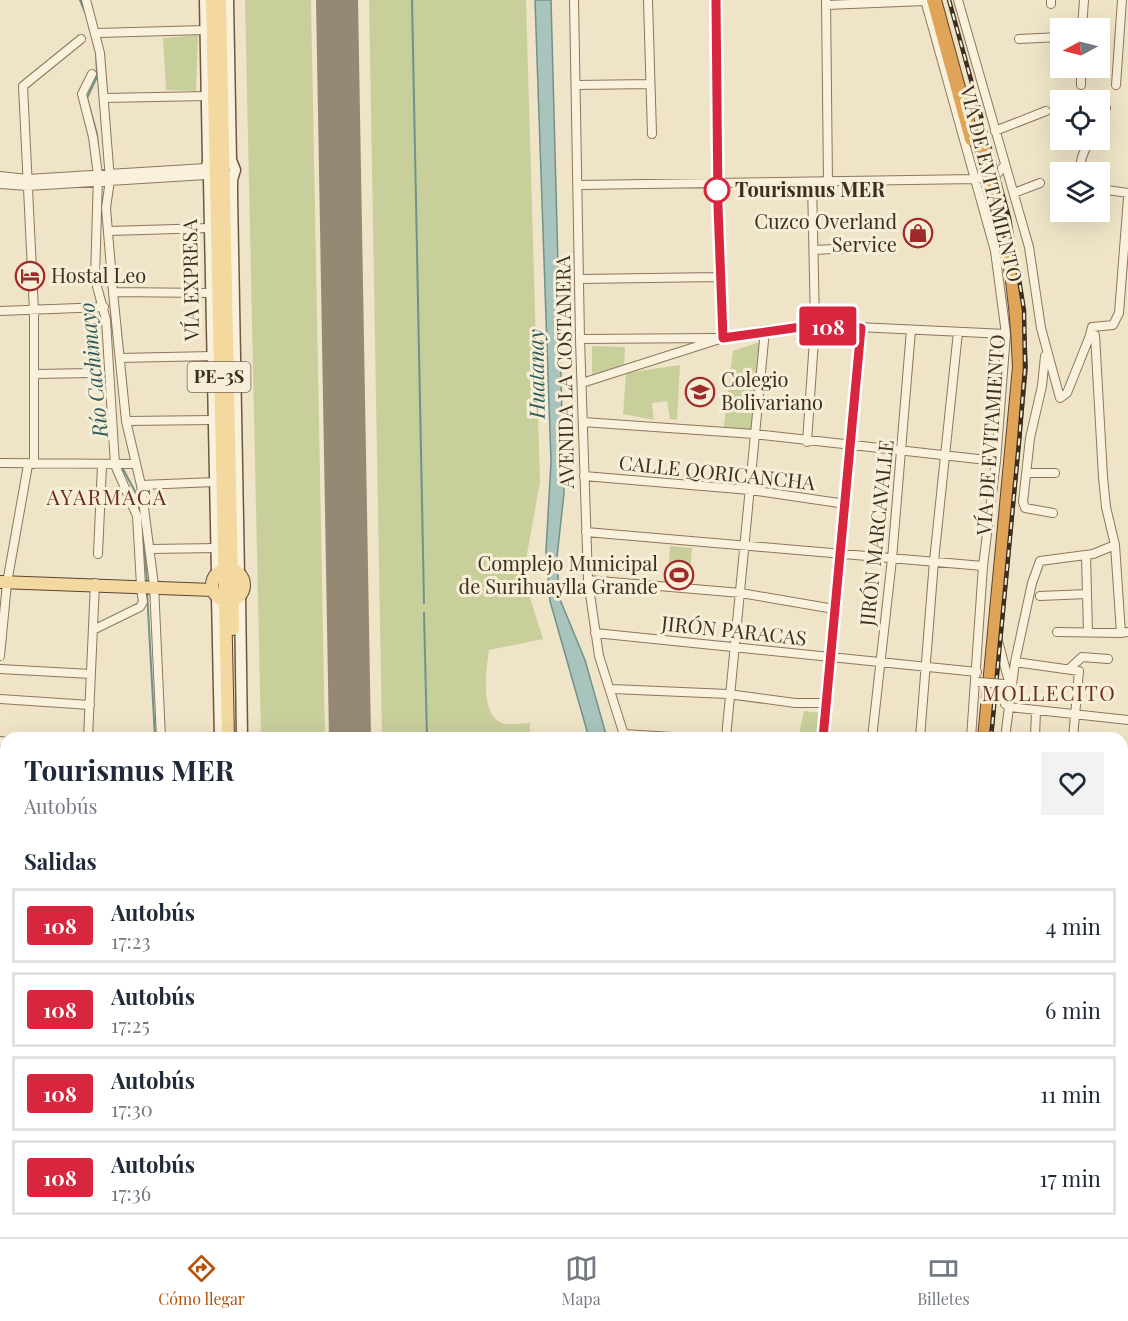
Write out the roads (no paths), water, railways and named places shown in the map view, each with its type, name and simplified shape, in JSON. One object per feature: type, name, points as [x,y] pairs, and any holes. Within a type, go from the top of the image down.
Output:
[{"type":"highway","name":"VÍA DE EVITAMIENTO","points":[[928,0],[976,138]]},
{"type":"highway","name":"VÍA DE EVITAMIENTO","points":[[942,0],[976,138],[1012,263],[1018,314],[1020,367],[986,732]]},
{"type":"highway","name":"VÍA DE EVITAMIENTO","points":[[978,732],[1007,421],[1011,338],[1004,264],[993,201]]},
{"type":"main road","name":"VÍA EXPRESA","points":[[205,0],[207,96],[234,302],[236,382],[225,585],[220,732]]},
{"type":"main road","name":"VÍA EXPRESA","points":[[212,0],[217,51]]},
{"type":"main road","name":"VÍA EXPRESA","points":[[220,0],[217,51],[217,170],[222,279],[221,413],[228,732]]},
{"type":"main road","name":"VÍA EXPRESA","points":[[213,383],[210,228],[217,170],[228,0]]},
{"type":"main road","points":[[217,51],[228,25]]},
{"type":"main road","points":[[205,27],[217,51]]},
{"type":"main road","points":[[211,298],[222,279]]},
{"type":"main road","points":[[222,279],[234,302]]},
{"type":"main road","points":[[221,413],[236,382]]},
{"type":"main road","points":[[213,383],[221,413]]},
{"type":"main road","name":"VÍA EXPRESA","points":[[221,413],[215,483],[216,548],[225,585],[241,732]]},
{"type":"main road","points":[[4,580],[148,587],[225,585]]},
{"type":"main road","name":"VÍA EXPRESA","points":[[225,585],[235,732]]},
{"type":"street","points":[[86,0],[97,33],[104,98],[104,178],[126,421],[141,485],[150,549],[148,587],[140,608],[93,630]]},
{"type":"street","name":"AVENIDA LA COSTANERA","points":[[574,0],[580,339],[588,580],[595,633],[623,732]]},
{"type":"street","points":[[648,0],[652,134]]},
{"type":"street","points":[[716,0],[717,183],[723,338]]},
{"type":"street","points":[[828,182],[826,2],[928,0]]},
{"type":"street","name":"VIA DE EVITAMIENTO","points":[[928,0],[995,251],[1006,334],[996,461],[983,566],[972,732]]},
{"type":"street","points":[[958,0],[1029,247],[1046,352],[1060,398],[1067,393],[1092,327],[1108,326],[1115,321],[1119,313],[1125,286],[1128,198]]},
{"type":"street","points":[[1083,18],[1084,0]]},
{"type":"street","points":[[1116,85],[1122,0]]},
{"type":"street","points":[[97,33],[205,27]]},
{"type":"street","points":[[1019,39],[1050,37]]},
{"type":"street","points":[[0,656],[4,580],[31,465],[36,374],[23,86],[81,39]]},
{"type":"street","points":[[92,74],[82,94],[104,178],[95,279],[104,308],[115,465],[137,516],[148,587],[160,732]]},
{"type":"street","points":[[1081,78],[1081,86]]},
{"type":"street","points":[[576,85],[650,84]]},
{"type":"street","points":[[104,98],[207,96]]},
{"type":"street","points":[[995,131],[1046,111]]},
{"type":"street","points":[[579,185],[976,179],[997,174],[1005,165]]},
{"type":"street","points":[[0,184],[217,170]]},
{"type":"street","points":[[0,176],[27,182]]},
{"type":"street","points":[[807,442],[815,325],[812,182]]},
{"type":"street","points":[[1014,193],[1040,183]]},
{"type":"street","points":[[1110,190],[1128,193]]},
{"type":"street","points":[[109,231],[210,228]]},
{"type":"street","points":[[814,250],[853,248]]},
{"type":"street","points":[[579,279],[719,277]]},
{"type":"street","points":[[113,292],[211,298]]},
{"type":"street","points":[[0,311],[104,308]]},
{"type":"street","points":[[582,383],[723,338],[765,330],[815,325],[1006,334]]},
{"type":"street","points":[[823,732],[861,328]]},
{"type":"street","points":[[726,732],[728,694],[741,593],[765,330]]},
{"type":"street","name":"JIRÓN MARCAVALLE","points":[[873,732],[892,559],[911,330]]},
{"type":"street","points":[[920,732],[934,561],[958,332]]},
{"type":"street","points":[[1057,632],[1124,632],[1115,545],[1106,507],[1103,477],[1096,340],[1095,335],[1091,333],[1089,336]]},
{"type":"street","points":[[580,339],[723,338]]},
{"type":"street","points":[[1046,352],[1042,386],[1030,438],[1024,506],[1053,513]]},
{"type":"street","points":[[120,358],[212,356]]},
{"type":"street","points":[[36,374],[92,373]]},
{"type":"street","points":[[126,421],[221,413]]},
{"type":"street","points":[[583,422],[754,434],[807,442],[996,461]]},
{"type":"street","points":[[0,463],[136,464]]},
{"type":"street","points":[[98,554],[102,465]]},
{"type":"street","points":[[1027,473],[1055,474]]},
{"type":"street","name":"CALLE QORICANCHA","points":[[584,476],[750,490],[846,504]]},
{"type":"street","points":[[141,485],[215,483]]},
{"type":"street","points":[[586,532],[656,536],[744,546],[983,566]]},
{"type":"street","points":[[1009,695],[1032,583],[1040,561],[1086,555],[1115,545]]},
{"type":"street","points":[[150,549],[216,548]]},
{"type":"street","points":[[1086,555],[1088,632]]},
{"type":"street","points":[[588,580],[741,593],[834,609]]},
{"type":"street","points":[[88,732],[94,584]]},
{"type":"street","points":[[1040,596],[1087,594]]},
{"type":"street","name":"JIRÓN PARACAS","points":[[595,633],[831,659],[977,672]]},
{"type":"street","points":[[995,636],[1008,673],[1009,707],[1006,732]]},
{"type":"street","points":[[1069,669],[1082,657],[1108,659]]},
{"type":"street","points":[[1015,662],[1069,669],[1080,673],[1074,732]]},
{"type":"street","points":[[0,669],[91,674]]},
{"type":"street","points":[[978,682],[1004,684],[1005,704],[1009,707],[1128,720]]},
{"type":"street","points":[[612,689],[728,694],[795,704],[825,703]]},
{"type":"street","points":[[0,699],[90,705]]},
{"type":"street","points":[[1035,732],[1036,710]]},
{"type":"water","points":[[535,0],[551,0],[564,493],[557,557],[559,597],[585,660],[605,732],[587,732],[550,601],[546,551],[551,462]]},
{"type":"waterway","name":"Río Cachimayo","points":[[80,0],[85,12]]},
{"type":"waterway","points":[[412,0],[424,603]]},
{"type":"waterway","name":"Río Cachimayo","points":[[96,49],[97,77],[87,98],[97,134],[98,148]]},
{"type":"waterway","name":"Río Cachimayo","points":[[122,467],[139,499]]},
{"type":"waterway","name":"Río Cachimayo","points":[[143,531],[147,582]]},
{"type":"waterway","name":"Río Cachimayo","points":[[147,591],[155,732]]},
{"type":"waterway","points":[[424,613],[427,732]]},
{"type":"railway","points":[[949,0],[1009,218],[1024,310],[1025,368],[992,732]]},
{"type":"place","name":"Tourismus MER","points":[[717,190]]},
{"type":"place","name":"Cuzco Overland Service","points":[[918,233]]},
{"type":"place","name":"Hostal Leo","points":[[30,276]]},
{"type":"place","name":"Colegio Bolivariano","points":[[700,392]]},
{"type":"place","name":"Complejo Municipal de Surihuaylla Grande","points":[[679,575]]},
{"type":"district","name":"AYARMACA","points":[[107,498]]},
{"type":"district","name":"MOLLECITO","points":[[1049,694]]},
{"type":"water label","name":"Huatanay","points":[[537,374]]}]
